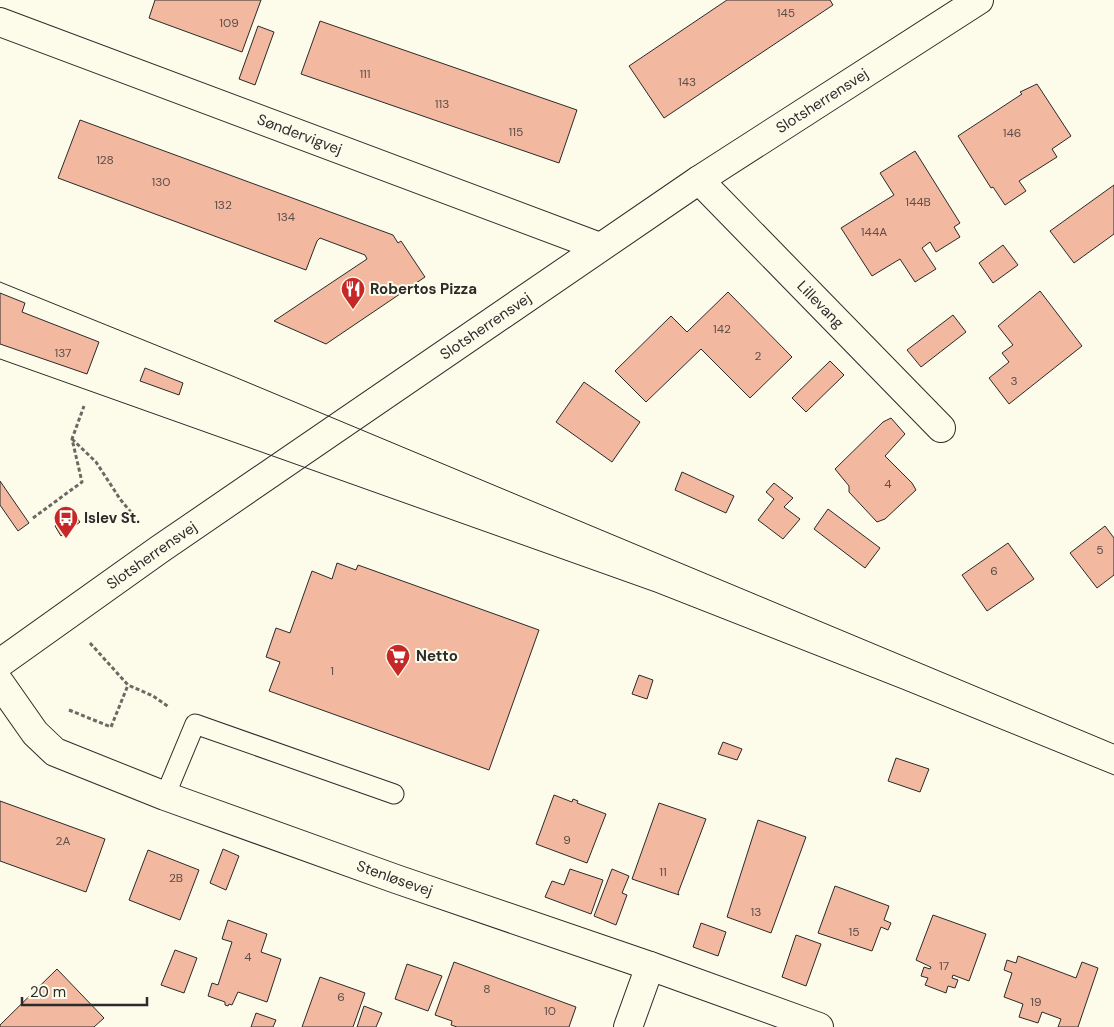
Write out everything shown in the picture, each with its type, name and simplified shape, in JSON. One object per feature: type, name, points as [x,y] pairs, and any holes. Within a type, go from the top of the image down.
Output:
[{"type":"street","name":"Slotsherrensvej","points":[[0,663],[160,549],[600,247],[699,180],[978,0]]},
{"type":"street","name":"Søndervigvej","points":[[0,22],[600,247]]},
{"type":"street","name":"Lillevang","points":[[699,180],[941,428]]},
{"type":"street","name":"Stenløsevej","points":[[0,683],[35,733],[55,752],[165,796],[819,1027]]},
{"type":"street","points":[[628,1027],[650,966]]},
{"type":"lane","points":[[165,796],[195,724],[394,794]]},
{"type":"path","points":[[33,518],[82,482],[72,439],[84,406]]},
{"type":"path","points":[[72,439],[96,462],[120,499],[160,549]]},
{"type":"path","points":[[66,616],[128,685],[153,696],[195,724]]},
{"type":"path","points":[[69,710],[111,727],[128,685]]},
{"type":"building","points":[[155,0],[261,0],[242,52],[149,18]]},
{"type":"building","points":[[727,0],[830,0],[833,5],[664,118],[629,66]]},
{"type":"building","points":[[320,21],[577,110],[559,163],[301,74]]},
{"type":"building","points":[[258,26],[274,32],[255,85],[239,79]]},
{"type":"building","points":[[1037,84],[1071,136],[1052,149],[1057,157],[1019,181],[1026,191],[1005,205],[993,187],[991,188],[958,136],[1022,94],[1020,92]]},
{"type":"building","points":[[80,120],[393,235],[398,243],[401,241],[425,277],[326,344],[274,321],[367,259],[365,255],[320,238],[317,241],[306,270],[58,178]]},
{"type":"building","points":[[915,151],[960,223],[954,227],[960,237],[936,252],[930,242],[922,248],[936,269],[915,282],[900,259],[872,276],[841,228],[894,195],[880,173]]},
{"type":"building","points":[[1114,185],[1114,234],[1074,263],[1050,231]]},
{"type":"building","points":[[1003,245],[1018,265],[993,283],[979,263]]},
{"type":"building","points":[[1040,291],[1082,346],[1009,404],[989,378],[1009,362],[1002,353],[1013,345],[998,326]]},
{"type":"building","points":[[728,292],[792,357],[750,398],[701,349],[646,402],[615,371],[671,316],[687,332]]},
{"type":"building","points":[[0,293],[25,303],[22,312],[99,342],[87,374],[0,344]]},
{"type":"building","points":[[953,315],[966,332],[921,367],[907,350]]},
{"type":"building","points":[[830,361],[844,375],[806,412],[792,398]]},
{"type":"building","points":[[145,368],[183,383],[179,395],[140,381]]},
{"type":"building","points":[[584,382],[640,422],[612,462],[556,422]]},
{"type":"building","points":[[891,418],[905,434],[885,456],[912,483],[916,490],[885,519],[877,522],[849,492],[849,486],[835,469],[883,422]]},
{"type":"building","points":[[682,472],[734,496],[726,513],[675,490]]},
{"type":"building","points":[[0,481],[29,523],[18,531],[0,505]]},
{"type":"building","points":[[774,483],[793,498],[784,507],[800,519],[783,539],[758,520],[774,499],[766,492]]},
{"type":"building","points":[[828,509],[880,548],[865,568],[814,529]]},
{"type":"building","points":[[73,513],[80,522],[61,536],[55,526]]},
{"type":"building","points":[[1105,526],[1114,538],[1114,575],[1097,588],[1070,553]]},
{"type":"building","points":[[1008,543],[1034,579],[987,611],[962,575]]},
{"type":"building","name":"Netto","points":[[337,563],[356,570],[358,565],[539,630],[489,770],[269,691],[280,662],[266,657],[276,628],[290,633],[312,571],[332,579]]},
{"type":"building","points":[[639,675],[653,680],[647,699],[632,694]]},
{"type":"building","points":[[723,742],[742,749],[737,760],[718,754]]},
{"type":"building","points":[[896,758],[929,769],[920,792],[888,781]]},
{"type":"building","points":[[554,795],[572,802],[573,799],[578,801],[577,803],[606,814],[587,863],[536,844]]},
{"type":"building","points":[[0,801],[105,839],[86,892],[0,861]]},
{"type":"building","points":[[659,803],[706,819],[678,893],[679,895],[632,879]]},
{"type":"building","points":[[758,820],[806,837],[771,933],[727,917]]},
{"type":"building","points":[[223,849],[239,856],[226,890],[210,883]]},
{"type":"building","points":[[148,850],[199,870],[180,920],[129,900]]},
{"type":"building","points":[[570,869],[603,880],[591,914],[545,897],[552,881],[564,885]]},
{"type":"building","points":[[612,869],[629,876],[622,893],[627,895],[616,925],[594,916]]},
{"type":"building","points":[[835,886],[889,906],[884,920],[891,923],[888,930],[881,927],[872,951],[818,933]]},
{"type":"building","points":[[933,915],[986,934],[969,981],[953,975],[952,978],[958,980],[955,988],[948,986],[946,993],[925,985],[928,978],[921,976],[924,967],[930,969],[931,967],[916,960]]},
{"type":"building","points":[[228,920],[267,934],[261,952],[281,959],[267,1002],[238,992],[232,1005],[229,1004],[228,1006],[225,1005],[225,1002],[208,996],[212,983],[218,985],[232,942],[222,939]]},
{"type":"building","points":[[701,923],[726,932],[718,956],[693,947]]},
{"type":"building","points":[[796,935],[821,944],[806,986],[782,977]]},
{"type":"building","points":[[175,950],[197,958],[184,993],[161,985]]},
{"type":"building","points":[[1018,956],[1076,978],[1082,962],[1098,968],[1078,1027],[1058,1027],[1061,1019],[1042,1012],[1038,1023],[1019,1017],[1023,1004],[1004,997],[1012,973],[1004,970],[1007,960],[1016,963]]},
{"type":"building","points":[[454,962],[576,1007],[569,1027],[457,1027],[451,1025],[452,1021],[435,1015]]},
{"type":"building","points":[[407,964],[442,976],[428,1011],[395,999]]},
{"type":"building","points":[[57,969],[104,1018],[94,1027],[0,1027],[0,1025]]},
{"type":"building","points":[[320,977],[365,993],[353,1027],[302,1027]]},
{"type":"building","points":[[364,1006],[382,1013],[376,1027],[357,1027]]},
{"type":"building","points":[[256,1013],[276,1020],[273,1027],[251,1027]]},
{"type":"tram line","points":[[0,282],[230,375],[1114,744]]},
{"type":"tram line","points":[[0,359],[655,592],[1114,775]]},
{"type":"place","name":"Robertos Pizza","points":[[353,310]]},
{"type":"place","name":"Islev St.","points":[[66,539]]},
{"type":"place","name":"Netto","points":[[398,677]]}]
